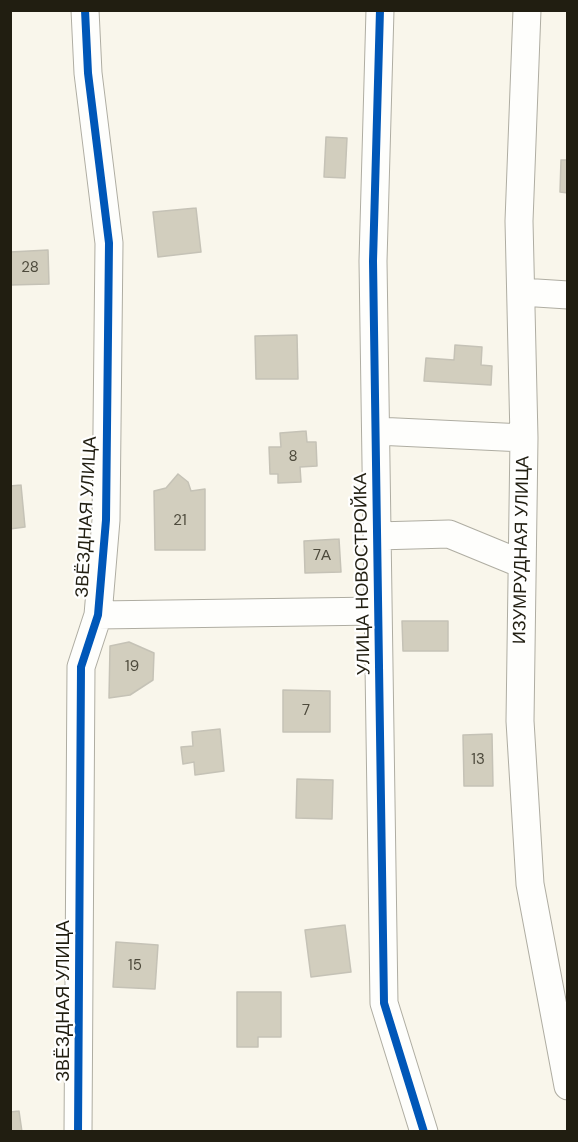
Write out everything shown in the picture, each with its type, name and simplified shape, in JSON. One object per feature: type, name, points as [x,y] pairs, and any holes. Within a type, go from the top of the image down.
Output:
[{"type":"street","name":"ЗВЁЗДНАЯ УЛИЦА","points":[[78,1131],[81,667],[98,615],[106,520],[109,243],[88,73],[85,10]]},
{"type":"street","name":"УЛИЦА НОВОСТРОЙКА","points":[[380,10],[373,261],[384,1003],[424,1131]]},
{"type":"street","name":"ИЗУМРУДНАЯ УЛИЦА","points":[[527,10],[519,221],[524,438],[520,722],[530,884],[567,1086]]},
{"type":"street","points":[[521,292],[567,295]]},
{"type":"street","points":[[376,431],[524,438]]},
{"type":"street","points":[[377,536],[449,534],[522,564]]},
{"type":"street","points":[[98,615],[378,611]]},
{"type":"building","points":[[326,137],[347,138],[345,178],[324,177]]},
{"type":"building","points":[[561,160],[568,160],[568,193],[560,192]]},
{"type":"building","points":[[196,208],[201,252],[158,257],[153,212]]},
{"type":"building","points":[[48,250],[49,284],[10,285],[10,252]]},
{"type":"building","points":[[297,335],[298,379],[256,379],[255,336]]},
{"type":"building","points":[[455,345],[482,347],[481,365],[492,366],[491,385],[424,381],[426,358],[454,360]]},
{"type":"building","points":[[306,431],[307,442],[316,442],[317,466],[300,467],[301,482],[278,483],[278,474],[270,474],[269,447],[281,447],[280,433]]},
{"type":"building","points":[[178,474],[188,482],[191,491],[205,489],[205,550],[155,550],[154,491],[166,488]]},
{"type":"building","points":[[21,485],[25,527],[10,529],[10,486]]},
{"type":"building","points":[[339,539],[341,572],[305,573],[304,541]]},
{"type":"building","points":[[402,621],[448,621],[448,651],[403,651]]},
{"type":"building","points":[[129,642],[154,653],[153,680],[130,695],[109,698],[110,646]]},
{"type":"building","points":[[283,690],[330,691],[330,732],[283,732]]},
{"type":"building","points":[[220,729],[224,771],[195,775],[194,762],[183,764],[181,747],[193,746],[192,732]]},
{"type":"building","points":[[492,734],[493,786],[464,786],[463,735]]},
{"type":"building","points":[[297,779],[333,780],[332,819],[296,818]]},
{"type":"building","points":[[345,925],[351,972],[311,977],[305,930]]},
{"type":"building","points":[[116,942],[158,945],[155,989],[113,987]]},
{"type":"building","points":[[237,992],[281,992],[281,1037],[258,1037],[258,1047],[237,1047]]},
{"type":"building","points":[[19,1111],[22,1132],[10,1132],[10,1112]]},
{"type":"cycle path","points":[[78,1132],[81,667],[98,615],[106,520],[109,243],[88,73],[85,10]]},
{"type":"cycle path","points":[[380,10],[373,261],[384,1003],[424,1132]]}]
